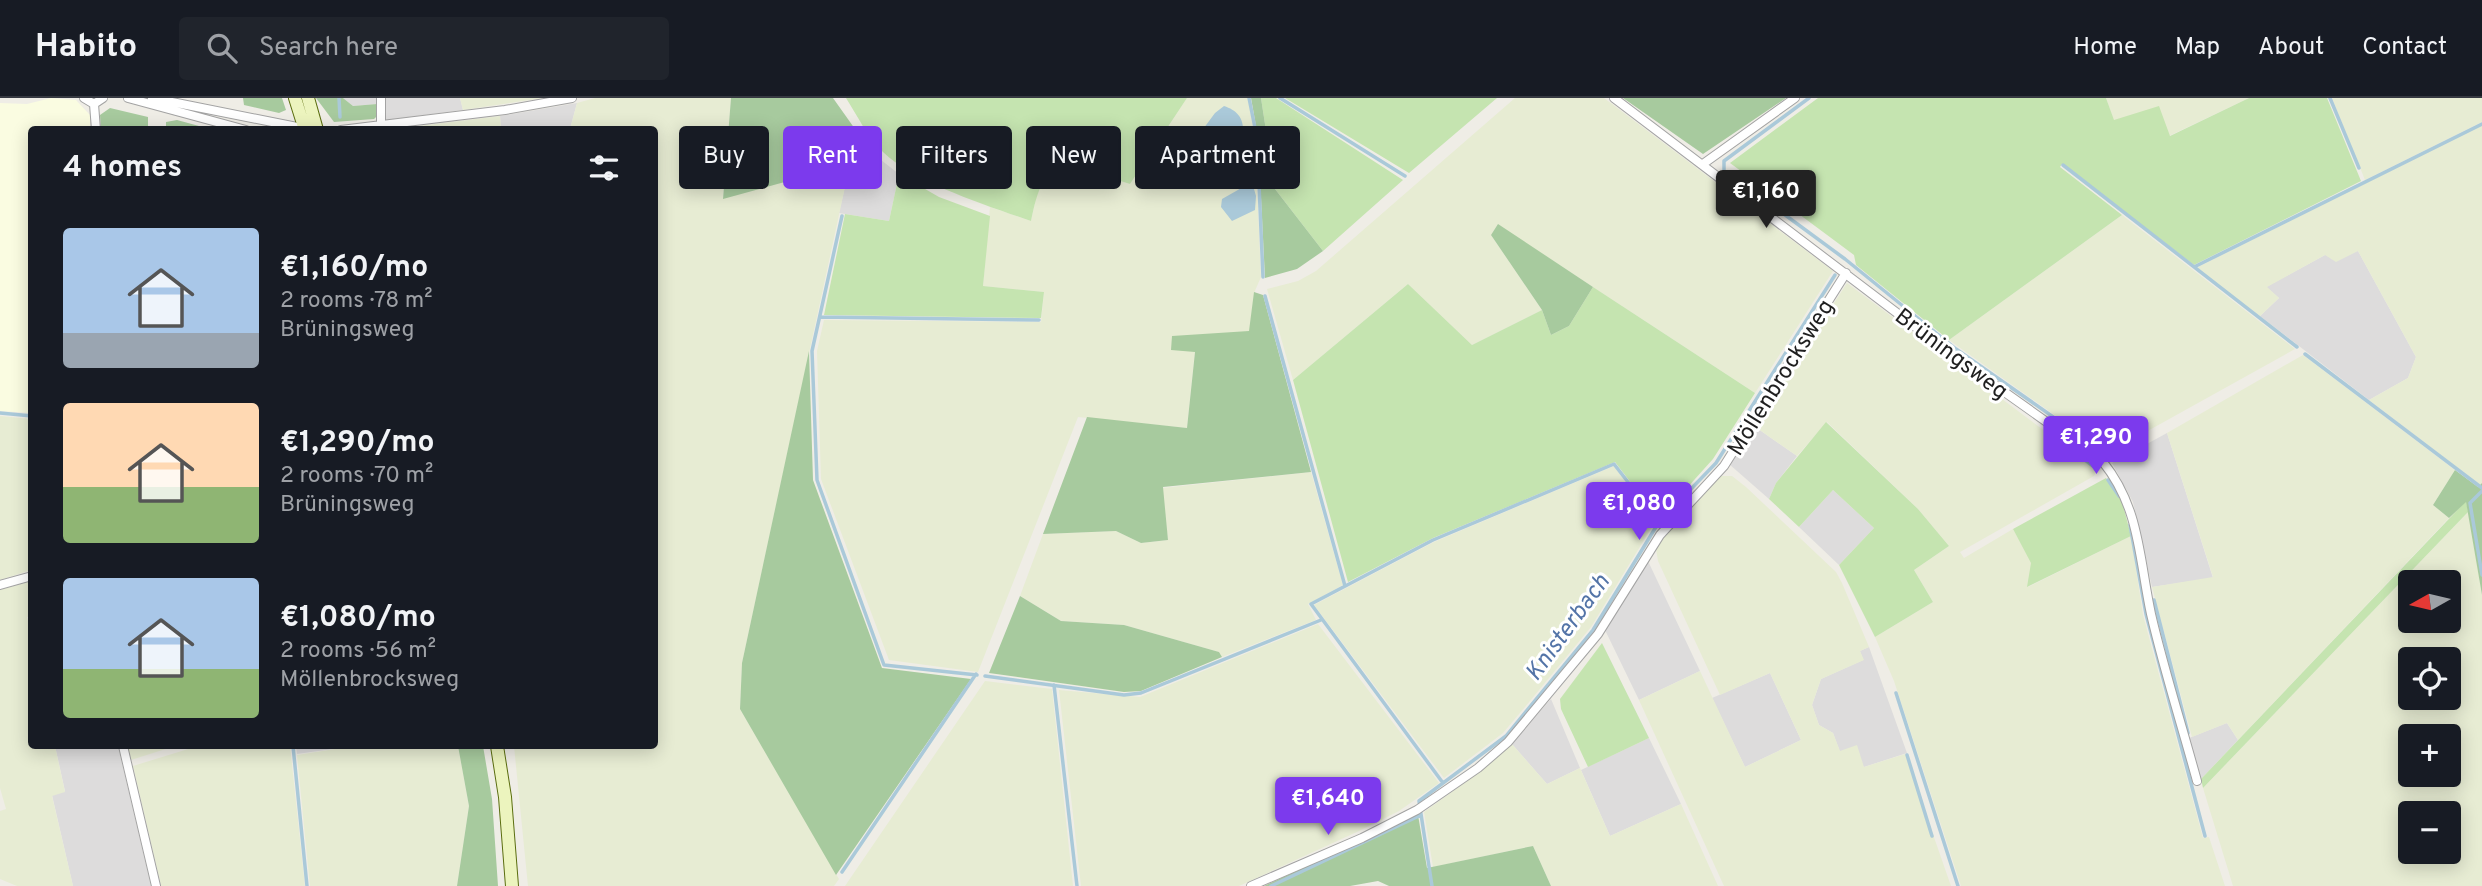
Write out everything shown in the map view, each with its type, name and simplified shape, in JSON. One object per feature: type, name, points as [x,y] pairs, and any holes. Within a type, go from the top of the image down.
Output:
[{"type":"main road","points":[[295,98],[303,126]]},
{"type":"main road","points":[[308,98],[317,126]]},
{"type":"main road","points":[[497,749],[505,797],[512,886]]},
{"type":"street","points":[[84,98],[94,104]]},
{"type":"street","points":[[94,104],[103,98]]},
{"type":"street","points":[[130,98],[138,98]]},
{"type":"street","points":[[130,98],[230,126]]},
{"type":"street","points":[[152,98],[173,100],[290,126]]},
{"type":"street","points":[[381,98],[382,125]]},
{"type":"street","points":[[374,126],[572,98]]},
{"type":"street","name":"Brüningsweg","points":[[1614,98],[1951,354],[2103,462],[2120,482],[2136,526],[2151,615],[2197,781]]},
{"type":"street","points":[[1703,164],[1796,98]]},
{"type":"street","points":[[171,111],[173,100]]},
{"type":"street","points":[[94,104],[96,126]]},
{"type":"street","name":"Möllenbrocksweg","points":[[1251,886],[1362,838],[1420,808],[1478,768],[1508,743],[1598,634],[1660,535],[1724,466],[1846,273]]},
{"type":"street","points":[[0,586],[28,577]]},
{"type":"street","points":[[124,749],[156,886]]},
{"type":"shaded area","points":[[51,98],[76,100],[90,115],[90,126],[28,126],[28,413],[0,411],[0,103],[27,104]]},
{"type":"shaded area","points":[[343,98],[377,98],[377,104],[353,106]]},
{"type":"shaded area","points":[[385,98],[460,98],[463,110],[386,120]]},
{"type":"shaded area","points":[[460,98],[543,98],[463,110]]},
{"type":"shaded area","points":[[595,98],[731,98],[729,126],[679,126],[679,189],[724,189],[723,198],[757,189],[769,189],[769,186],[783,182],[783,189],[845,189],[742,663],[740,709],[839,879],[834,886],[528,886],[514,749],[658,749],[658,126],[571,126],[577,103]]},
{"type":"shaded area","points":[[1187,98],[1248,98],[1253,126],[1168,126]]},
{"type":"shaded area","points":[[1515,98],[1604,98],[1833,271],[1755,393],[1498,225],[1491,235],[1542,310],[1472,345],[1408,284],[1293,380],[1267,289],[1298,281],[1316,271]]},
{"type":"shaded area","points":[[2106,98],[2249,98],[2169,136],[2114,121]]},
{"type":"shaded area","points":[[2332,98],[2482,98],[2482,122],[2365,180]]},
{"type":"shaded area","points":[[577,103],[571,126],[501,126],[500,116]]},
{"type":"shaded area","points":[[500,116],[501,126],[419,126]]},
{"type":"shaded area","points":[[2482,125],[2480,485],[2369,400],[2408,378],[2416,357],[2358,251],[2336,262],[2325,255],[2267,287],[2279,298],[2260,316],[2196,268]]},
{"type":"shaded area","points":[[882,161],[896,172],[896,188],[889,221],[839,213],[844,189],[882,189]]},
{"type":"shaded area","points":[[1135,176],[1135,189],[1257,189],[1261,277],[1254,293],[1250,331],[1195,351],[1187,428],[1078,417],[978,672],[889,660],[821,479],[817,351],[824,320],[1041,322],[1044,292],[983,286],[990,207],[1031,221],[1038,189],[1121,189],[1121,181],[1130,184]]},
{"type":"shaded area","points":[[2122,215],[2295,349],[2108,453],[1949,340]]},
{"type":"shaded area","points":[[2358,251],[2416,357],[2408,378],[2369,400],[2260,316],[2279,298],[2266,287],[2325,255]]},
{"type":"shaded area","points":[[1847,283],[2097,470],[2094,476],[1960,552],[1964,558],[2013,529],[2032,563],[2028,587],[2131,536],[2143,615],[2203,838],[2209,837],[2225,886],[1961,886],[1894,681],[1875,637],[1933,602],[1914,570],[1949,546],[1918,509],[1827,422],[1797,456],[1754,426]]},
{"type":"shaded area","points":[[2303,355],[2455,470],[2433,505],[2449,518],[2238,740],[2227,723],[2192,737],[2152,587],[2213,577],[2167,433]]},
{"type":"shaded area","points":[[0,416],[28,419],[28,571],[0,580]]},
{"type":"shaded area","points":[[1754,426],[1797,456],[1776,483],[1769,499],[1729,464]]},
{"type":"shaded area","points":[[2167,433],[2213,578],[2152,587],[2133,502],[2112,463]]},
{"type":"shaded area","points":[[1614,466],[1655,522],[1591,627],[1503,733],[1444,778],[1314,605],[1434,542]]},
{"type":"shaded area","points":[[1311,472],[1343,585],[1308,604],[1316,620],[1222,657],[1219,652],[1124,625],[1061,621],[1020,596],[1043,534],[1116,531],[1141,543],[1168,540],[1162,488]]},
{"type":"shaded area","points":[[1720,476],[1732,476],[1746,487],[1836,572],[1869,647],[1860,651],[1864,660],[1821,679],[1812,705],[1819,725],[1833,733],[1840,751],[1857,745],[1864,767],[1905,754],[1951,886],[1724,886],[1639,700],[1700,671],[1745,767],[1801,740],[1770,673],[1720,695],[1658,561],[1656,549],[1663,537]]},
{"type":"shaded area","points":[[1833,490],[1874,528],[1839,565],[1799,527]]},
{"type":"shaded area","points":[[2468,512],[2482,595],[2482,886],[2233,886],[2203,788],[2398,585],[2398,634],[2461,633],[2461,570],[2412,570]]},
{"type":"shaded area","points":[[1648,561],[1700,671],[1639,700],[1605,630]]},
{"type":"shaded area","points":[[28,582],[28,749],[56,749],[65,792],[52,796],[73,886],[17,886],[0,879],[0,811],[6,809],[0,788],[0,590]]},
{"type":"shaded area","points":[[1318,624],[1439,783],[1399,811],[1239,886],[1081,886],[1059,690],[1140,697]]},
{"type":"shaded area","points":[[1869,647],[1907,753],[1864,767],[1840,752],[1833,733],[1819,725],[1812,705],[1821,679],[1863,660],[1860,651]]},
{"type":"shaded area","points":[[1770,673],[1801,740],[1745,767],[1712,698]]},
{"type":"shaded area","points":[[985,681],[1052,689],[1073,886],[845,886]]},
{"type":"shaded area","points":[[1551,699],[1580,768],[1547,784],[1511,743]]},
{"type":"shaded area","points":[[2227,723],[2238,740],[2201,779],[2189,738]]},
{"type":"shaded area","points":[[1649,738],[1681,804],[1610,836],[1581,770]]},
{"type":"shaded area","points":[[1511,743],[1547,784],[1580,768],[1610,836],[1681,804],[1718,886],[1551,886],[1533,846],[1433,867],[1424,812],[1481,771]]},
{"type":"shaded area","points":[[56,749],[119,749],[151,886],[73,886],[52,795],[65,791]]},
{"type":"shaded area","points":[[128,749],[166,749],[131,760]]},
{"type":"shaded area","points":[[188,749],[290,749],[305,886],[161,886],[133,766]]},
{"type":"shaded area","points":[[296,749],[333,749],[297,754]]},
{"type":"shaded area","points":[[335,749],[459,749],[469,806],[457,886],[310,886],[297,755]]},
{"type":"green space","points":[[243,98],[282,98],[286,110],[279,113],[244,105]]},
{"type":"green space","points":[[316,98],[343,98],[353,106],[377,104],[377,116],[374,119],[334,122]]},
{"type":"green space","points":[[731,98],[833,98],[853,126],[783,126],[783,182],[769,186],[769,126],[729,126]]},
{"type":"green space","points":[[846,98],[1187,98],[1168,126],[1135,126],[1135,176],[1130,184],[1121,181],[1121,126],[1026,126],[1026,189],[1040,189],[1031,221],[946,189],[1012,189],[1012,126],[896,126],[896,162],[882,151],[882,126],[863,126]]},
{"type":"green space","points":[[1251,98],[1261,98],[1265,126],[1256,126]]},
{"type":"green space","points":[[1261,98],[1276,98],[1403,180],[1323,251],[1275,189],[1300,189],[1300,126],[1265,126]]},
{"type":"green space","points":[[1285,98],[1497,98],[1409,173]]},
{"type":"green space","points":[[1623,98],[1786,98],[1703,154]]},
{"type":"green space","points":[[1818,98],[2106,98],[2114,120],[2159,106],[2170,136],[2249,98],[2327,98],[2361,181],[2194,265],[2062,164],[2060,167],[2122,215],[1949,340],[1856,265],[1854,255],[1730,163]]},
{"type":"green space","points":[[110,108],[148,117],[148,126],[101,126],[100,115]]},
{"type":"green space","points":[[177,120],[199,126],[166,126],[166,122]]},
{"type":"green space","points":[[896,188],[925,189],[990,216],[983,286],[1044,292],[1041,318],[824,315],[845,214],[889,221]]},
{"type":"green space","points":[[724,189],[759,189],[723,199]]},
{"type":"green space","points":[[1261,189],[1275,189],[1323,251],[1297,269],[1265,278]]},
{"type":"green space","points":[[1498,224],[1593,287],[1569,326],[1551,335],[1542,310],[1491,235]]},
{"type":"green space","points":[[1408,284],[1472,345],[1542,310],[1551,335],[1569,326],[1593,287],[1755,393],[1713,459],[1659,519],[1615,462],[1433,538],[1348,582],[1293,380]]},
{"type":"green space","points":[[1254,292],[1263,295],[1311,472],[1163,487],[1168,540],[1141,543],[1116,531],[1043,534],[1087,417],[1187,428],[1195,352],[1171,350],[1172,336],[1249,331]]},
{"type":"green space","points":[[809,351],[813,480],[882,668],[971,679],[836,875],[740,709],[742,663]]},
{"type":"green space","points":[[1826,422],[1918,509],[1949,546],[1914,570],[1933,602],[1875,637],[1839,565],[1874,528],[1833,490],[1799,527],[1769,499],[1776,483]]},
{"type":"green space","points":[[2455,470],[2478,487],[2482,483],[2482,595],[2466,502],[2449,518],[2433,505]]},
{"type":"green space","points":[[2106,478],[2122,501],[2131,536],[2027,587],[2031,563],[2013,529]]},
{"type":"green space","points":[[2466,501],[2468,512],[2412,570],[2400,570]]},
{"type":"green space","points":[[2398,572],[2398,585],[2203,788],[2201,779]]},
{"type":"green space","points":[[1020,596],[1061,621],[1124,625],[1219,652],[1222,657],[1141,691],[1124,692],[989,673]]},
{"type":"green space","points":[[1602,643],[1649,738],[1588,767],[1561,709],[1560,699]]},
{"type":"green space","points":[[459,749],[484,749],[492,799],[498,886],[457,886],[469,806]]},
{"type":"green space","points":[[1418,815],[1427,868],[1533,846],[1551,886],[1389,886],[1378,881],[1350,886],[1264,886]]},
{"type":"water","points":[[1224,106],[1238,115],[1242,126],[1205,126]]},
{"type":"water","points":[[1240,189],[1254,189],[1255,210],[1232,221],[1221,207],[1222,199]]},
{"type":"waterway","points":[[339,98],[340,117]]},
{"type":"waterway","points":[[1249,98],[1257,138],[1263,277]]},
{"type":"waterway","points":[[1280,98],[1405,176]]},
{"type":"waterway","points":[[1809,98],[1724,161],[1724,170],[1845,259],[1956,349],[2102,451]]},
{"type":"waterway","points":[[2330,98],[2359,168]]},
{"type":"waterway","points":[[2194,267],[2482,124]]},
{"type":"waterway","points":[[2063,165],[2297,347]]},
{"type":"waterway","points":[[842,216],[812,351],[817,480],[884,665],[977,675]]},
{"type":"waterway","name":"Knisterbach","points":[[1432,886],[1419,801],[1506,736],[1593,630],[1659,522],[1716,463],[1835,275]]},
{"type":"waterway","points":[[1265,296],[1345,586]]},
{"type":"waterway","points":[[820,317],[1039,320]]},
{"type":"waterway","points":[[2305,354],[2482,488]]},
{"type":"waterway","points":[[0,413],[28,416]]},
{"type":"waterway","points":[[2056,438],[2097,469]]},
{"type":"waterway","points":[[1443,783],[1311,604],[1433,540],[1614,464],[1659,522]]},
{"type":"waterway","points":[[2108,480],[2119,496]]},
{"type":"waterway","points":[[2482,491],[2470,503],[2482,575]]},
{"type":"waterway","points":[[2130,525],[2146,614],[2205,836]]},
{"type":"waterway","points":[[2154,600],[2188,733]]},
{"type":"waterway","points":[[985,676],[1124,695],[1141,693],[1321,620]]},
{"type":"waterway","points":[[842,872],[976,674]]},
{"type":"waterway","points":[[1054,685],[1077,886]]},
{"type":"waterway","points":[[1896,693],[1958,886]]},
{"type":"waterway","points":[[293,749],[307,886]]},
{"type":"waterway","points":[[1907,755],[1932,836]]},
{"type":"waterway","points":[[1271,886],[1421,815]]}]
